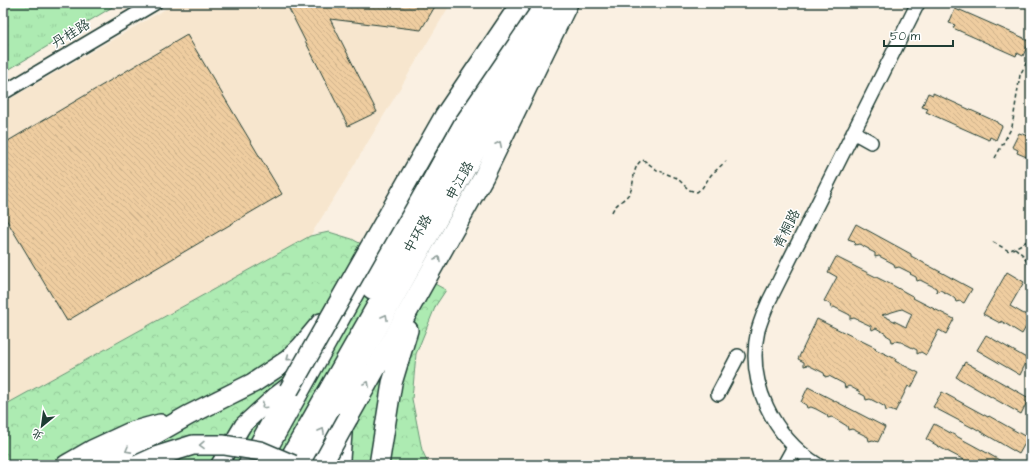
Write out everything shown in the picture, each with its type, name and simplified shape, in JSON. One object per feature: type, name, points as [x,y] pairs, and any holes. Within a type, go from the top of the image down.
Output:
[{"type":"highway","points":[[248,465],[445,115],[521,3]]},
{"type":"highway","name":"中环路","points":[[274,465],[530,3]]},
{"type":"highway","name":"中环路","points":[[286,465],[549,3]]},
{"type":"highway","points":[[322,465],[484,176],[568,3]]},
{"type":"highway","points":[[379,465],[386,411],[392,383],[400,354],[426,279]]},
{"type":"highway","points":[[101,465],[189,415],[253,383],[288,360],[312,335],[342,297]]},
{"type":"highway","points":[[386,411],[389,465]]},
{"type":"highway","points":[[66,465],[92,450],[131,432],[189,415]]},
{"type":"highway","points":[[138,465],[158,456],[193,445],[224,445],[260,451],[293,465]]},
{"type":"main road","points":[[260,465],[517,3]]},
{"type":"main road","name":"申江路","points":[[303,465],[560,3]]},
{"type":"main road","points":[[341,465],[346,408],[350,384],[363,356]]},
{"type":"main road","points":[[219,465],[243,425],[276,395],[316,364]]},
{"type":"street","name":"丹桂路","points":[[3,88],[145,3]]},
{"type":"street","name":"丹桂路","points":[[3,93],[155,3]]},
{"type":"street","name":"青桐路","points":[[818,465],[794,447],[775,423],[767,408],[760,390],[756,360],[758,330],[769,301],[918,3]]},
{"type":"street","points":[[853,132],[871,142]]},
{"type":"street","points":[[718,394],[738,356]]},
{"type":"street","points":[[784,465],[794,447]]},
{"type":"path","points":[[995,158],[1012,127],[1020,75],[1031,54]]},
{"type":"path","points":[[612,212],[614,206],[627,197],[631,190],[636,166],[642,160],[657,170],[677,178],[689,190],[697,192],[702,188],[711,175],[726,161]]},
{"type":"path","points":[[993,242],[1009,251],[1031,239]]},
{"type":"path","points":[[1015,248],[1024,256],[1031,272]]},
{"type":"shaded area","points":[[176,3],[451,3],[310,236],[3,406],[3,103]]},
{"type":"green space","points":[[3,3],[119,3],[3,73]]},
{"type":"green space","points":[[329,232],[352,239],[446,290],[436,305],[416,354],[412,399],[422,450],[429,465],[3,465],[3,406],[310,236]]},
{"type":"building","points":[[286,3],[437,3],[421,30],[330,19],[377,112],[348,126]]},
{"type":"building","points":[[955,9],[1024,38],[1029,42],[1023,56],[1017,53],[1016,56],[953,28],[955,25],[949,23]]},
{"type":"building","points":[[187,35],[282,194],[67,321],[3,214],[3,144]]},
{"type":"building","points":[[928,93],[933,95],[933,93],[997,122],[1002,126],[996,140],[990,137],[989,140],[926,112],[928,109],[922,107]]},
{"type":"building","points":[[1019,133],[1031,137],[1031,154],[1029,158],[1017,153],[1018,150],[1012,147]]},
{"type":"building","points":[[856,224],[972,289],[964,303],[960,301],[956,302],[950,295],[940,290],[937,292],[936,288],[920,280],[917,281],[916,277],[910,274],[911,273],[899,267],[895,268],[894,264],[879,256],[875,257],[875,253],[869,249],[859,244],[855,245],[854,241],[848,239]]},
{"type":"building","points":[[836,257],[894,286],[914,297],[913,298],[954,319],[946,334],[939,330],[926,355],[921,352],[917,354],[917,350],[901,342],[892,342],[891,338],[876,328],[872,330],[871,326],[854,318],[850,319],[850,315],[834,307],[831,308],[830,304],[824,301],[837,277],[828,272]],"holes":[[[902,309],[912,314],[906,327],[882,315]]]},
{"type":"building","points":[[1007,272],[1024,282],[1010,306],[1031,318],[1022,334],[1001,321],[1000,323],[983,314]]},
{"type":"building","points":[[817,319],[876,348],[875,349],[896,359],[895,361],[919,373],[911,388],[908,386],[895,412],[890,410],[886,411],[885,407],[880,404],[870,399],[866,400],[865,396],[859,393],[860,392],[849,386],[845,388],[844,384],[829,376],[825,377],[824,373],[808,365],[804,366],[804,362],[798,359]]},
{"type":"building","points":[[986,335],[1028,359],[1020,375],[977,350]]},
{"type":"building","points":[[965,362],[1029,398],[1021,414],[956,377]]},
{"type":"building","points":[[808,387],[885,427],[878,442],[873,440],[869,441],[868,437],[852,429],[848,430],[847,426],[832,417],[828,418],[827,415],[816,409],[811,407],[807,408],[806,405],[801,402]]},
{"type":"building","points":[[942,392],[1028,438],[1019,454],[973,427],[933,407]]},
{"type":"building","points":[[934,424],[1008,465],[974,465],[943,449],[926,439]]}]
